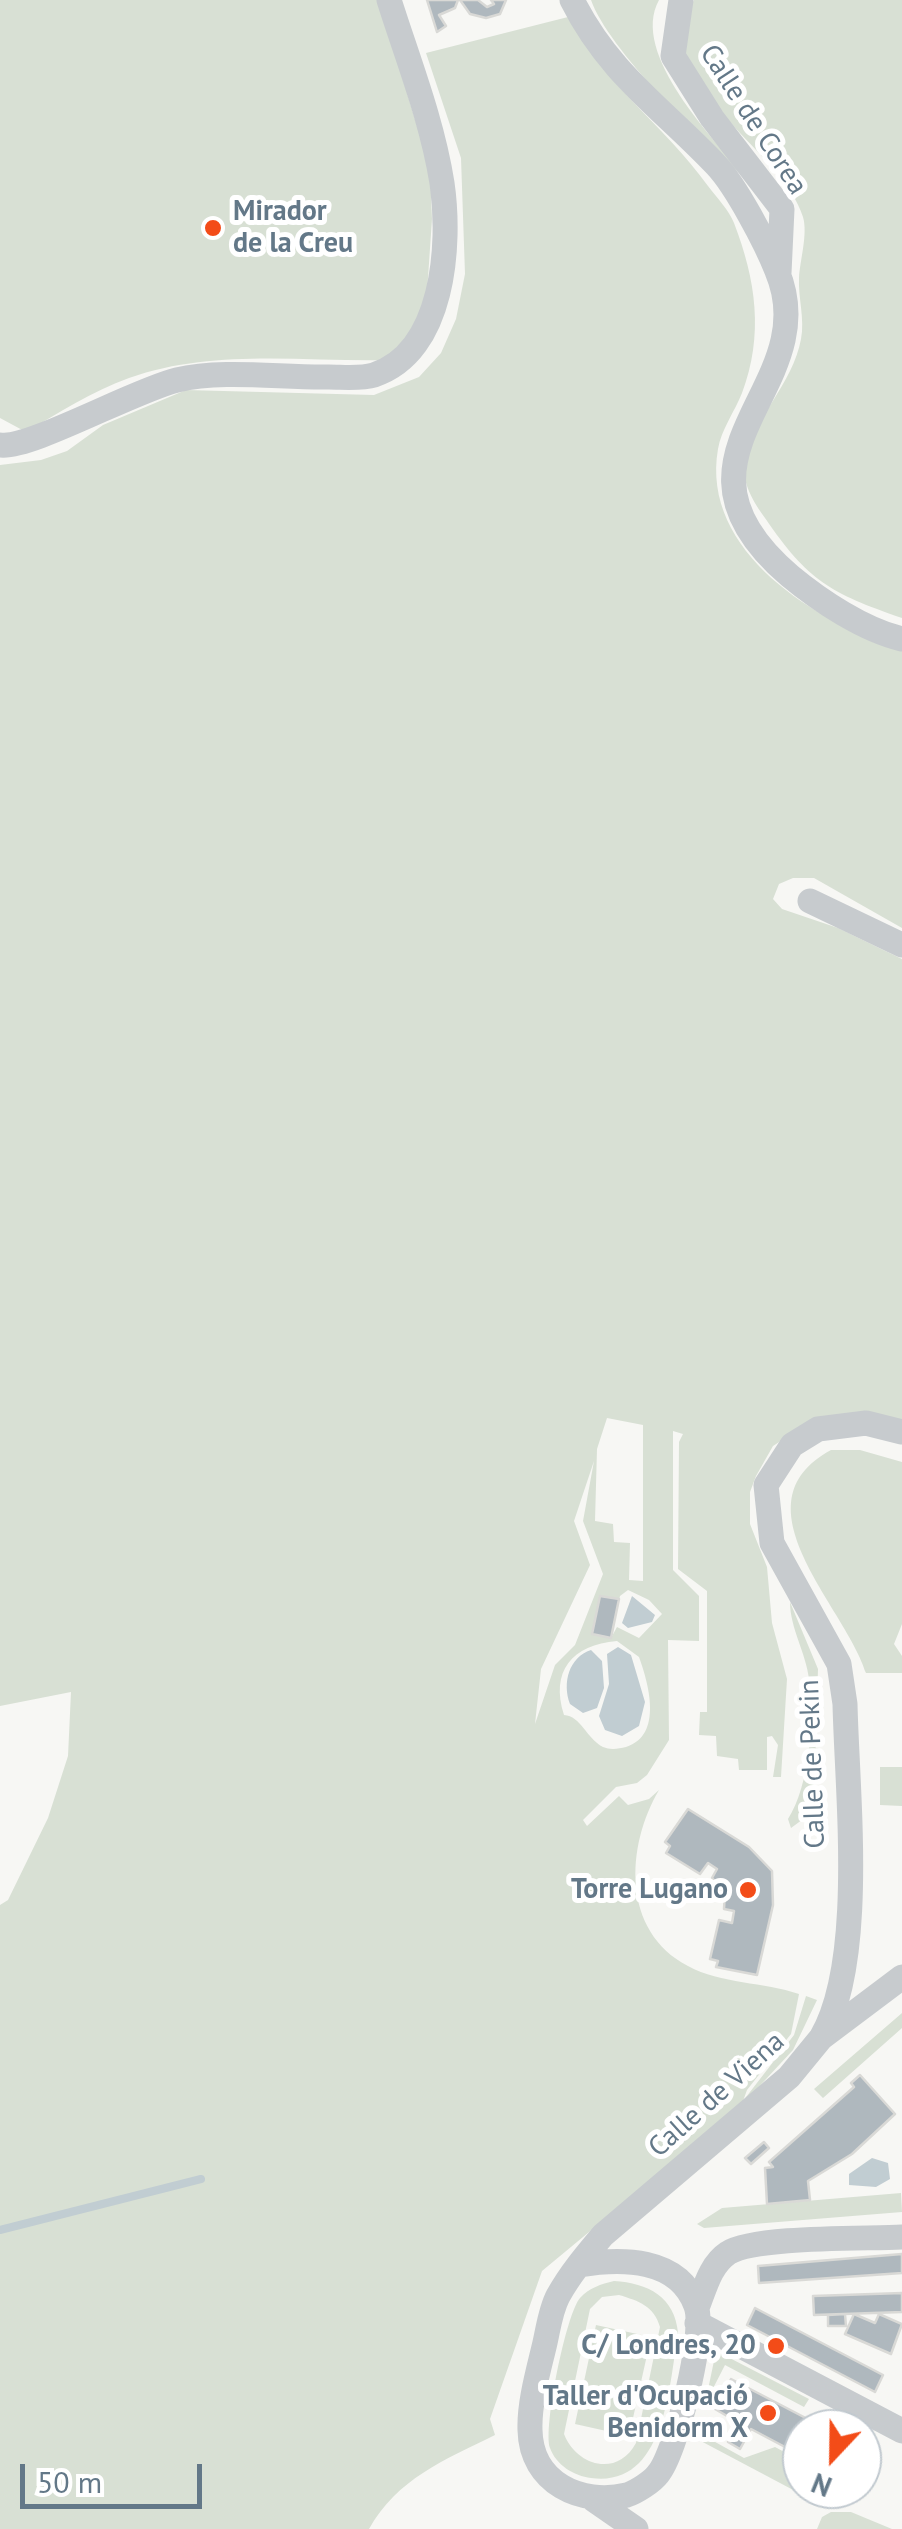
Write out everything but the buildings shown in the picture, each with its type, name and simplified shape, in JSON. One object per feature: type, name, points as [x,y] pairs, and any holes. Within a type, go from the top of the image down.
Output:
[{"type":"street","points":[[0,445],[40,438],[134,392],[180,379],[370,376],[414,351],[426,332],[441,257],[443,187],[432,132],[390,0]]},
{"type":"street","points":[[572,0],[593,43],[720,168],[779,273]]},
{"type":"street","name":"Calle de Corea","points":[[681,0],[674,56],[712,118],[782,209],[779,273],[784,322],[780,357],[739,437],[731,472],[738,505],[752,536],[804,587],[882,634],[902,639]]},
{"type":"street","points":[[810,901],[902,946]]},
{"type":"street","name":"Calle de Pekin","points":[[822,2038],[840,1996],[846,1949],[845,1704],[839,1664],[772,1543],[766,1485],[792,1445],[818,1429],[866,1423],[902,1432]]},
{"type":"street","name":"Calle de Viena","points":[[579,2265],[602,2235],[789,2077],[822,2038],[902,1978]]},
{"type":"street","points":[[594,2500],[631,2494],[658,2475],[672,2447],[697,2315],[714,2266],[730,2252],[758,2244],[902,2237]]},
{"type":"street","points":[[636,2529],[594,2500],[564,2492],[540,2466],[530,2431],[556,2299],[579,2265],[618,2258],[654,2266],[680,2283],[697,2315],[902,2430]]},
{"type":"shaded area","points":[[0,0],[379,0],[430,169],[432,219],[425,322],[390,360],[259,358],[193,363],[116,383],[26,432],[0,418]]},
{"type":"shaded area","points":[[591,0],[659,0],[653,22],[665,70],[697,119],[746,178],[683,120],[636,69]]},
{"type":"shaded area","points":[[694,0],[902,0],[902,618],[838,592],[808,571],[780,539],[747,485],[744,470],[749,446],[790,371],[801,339],[799,278],[804,224],[791,192],[701,86],[687,58],[683,30]]},
{"type":"shaded area","points":[[568,17],[616,84],[691,164],[734,223],[752,287],[755,329],[749,371],[718,449],[717,486],[727,520],[746,551],[771,578],[802,601],[835,621],[902,649],[902,928],[814,878],[793,878],[779,884],[773,899],[782,909],[838,928],[902,959],[902,1424],[813,1420],[773,1446],[750,1492],[750,1524],[767,1567],[772,1623],[787,1679],[781,1777],[773,1777],[778,1745],[772,1736],[767,1737],[767,1770],[739,1770],[738,1759],[717,1756],[716,1736],[699,1735],[700,1712],[707,1712],[707,1591],[678,1569],[679,1442],[683,1434],[673,1431],[673,1570],[699,1596],[699,1641],[668,1640],[669,1740],[647,1775],[637,1783],[616,1787],[583,1820],[587,1826],[619,1796],[628,1805],[649,1799],[659,1790],[640,1836],[636,1861],[641,1910],[651,1932],[666,1951],[701,1972],[799,1994],[791,2034],[747,2090],[743,2101],[794,2035],[806,1996],[817,2000],[793,2050],[741,2106],[542,2271],[490,2419],[495,2435],[408,2484],[369,2529],[0,2529],[0,1905],[8,1900],[48,1818],[68,1756],[71,1692],[0,1706],[0,465],[41,460],[67,451],[103,425],[186,390],[374,395],[419,377],[441,353],[456,319],[465,274],[461,158],[426,53]],"holes":[[[607,1418],[643,1425],[643,1581],[629,1580],[630,1543],[614,1542],[613,1524],[595,1521],[597,1449]],[[594,1461],[583,1521],[603,1574],[575,1645],[555,1665],[535,1724],[541,1669],[590,1565],[574,1521]],[[628,1590],[649,1600],[662,1614],[639,1638],[617,1627],[611,1638],[620,1596]],[[617,1641],[639,1657],[649,1693],[645,1731],[638,1741],[623,1748],[608,1749],[597,1743],[575,1719],[564,1715],[560,1699],[560,1685],[568,1663],[588,1648]]]},
{"type":"shaded area","points":[[831,1450],[860,1450],[902,1462],[902,1624],[894,1644],[902,1656],[902,1673],[866,1673],[804,1557],[793,1527],[792,1498],[803,1472]]},
{"type":"shaded area","points":[[632,1596],[655,1615],[652,1622],[628,1628],[622,1623]]},
{"type":"shaded area","points":[[790,1602],[818,1669],[814,1801],[810,1814],[791,1828],[788,1819],[806,1771],[811,1713],[807,1669]]},
{"type":"shaded area","points":[[618,1647],[631,1655],[645,1702],[639,1726],[622,1736],[605,1730],[599,1716],[609,1684],[607,1654]]},
{"type":"shaded area","points":[[591,1650],[602,1661],[604,1688],[597,1708],[583,1713],[570,1704],[567,1680],[577,1658]]},
{"type":"shaded area","points":[[880,1767],[902,1767],[902,1806],[880,1805]]},
{"type":"shaded area","points":[[902,2013],[902,2028],[823,2098],[814,2089]]},
{"type":"shaded area","points":[[872,2158],[888,2163],[890,2179],[876,2187],[849,2185],[849,2174]]},
{"type":"shaded area","points":[[901,2193],[902,2212],[704,2228],[697,2224],[722,2208]]},
{"type":"shaded area","points":[[614,2281],[658,2294],[672,2310],[678,2333],[666,2405],[649,2451],[635,2467],[616,2477],[591,2478],[572,2472],[557,2460],[550,2448],[550,2418],[574,2308],[587,2292]],"holes":[[[619,2295],[650,2309],[660,2327],[636,2443],[619,2461],[598,2464],[578,2454],[564,2434],[590,2309],[602,2297]]]},
{"type":"shaded area","points":[[596,2325],[651,2337],[629,2436],[575,2424]]},
{"type":"shaded area","points":[[720,2353],[809,2399],[804,2407],[725,2365],[705,2404],[715,2356]]},
{"type":"shaded area","points":[[699,2433],[744,2458],[775,2447],[782,2451],[782,2484],[697,2439]]},
{"type":"shaded area","points":[[831,2512],[851,2512],[892,2529],[817,2529],[822,2517]]},
{"type":"waterway","points":[[0,2230],[201,2179]]},
{"type":"place","name":"Mirador de la Creu","points":[[213,228]]},
{"type":"place","name":"Torre Lugano","points":[[748,1890]]},
{"type":"place","name":"C/ Londres, 20","points":[[776,2346]]},
{"type":"place","name":"Taller d'Ocupació Benidorm X","points":[[768,2413]]}]
